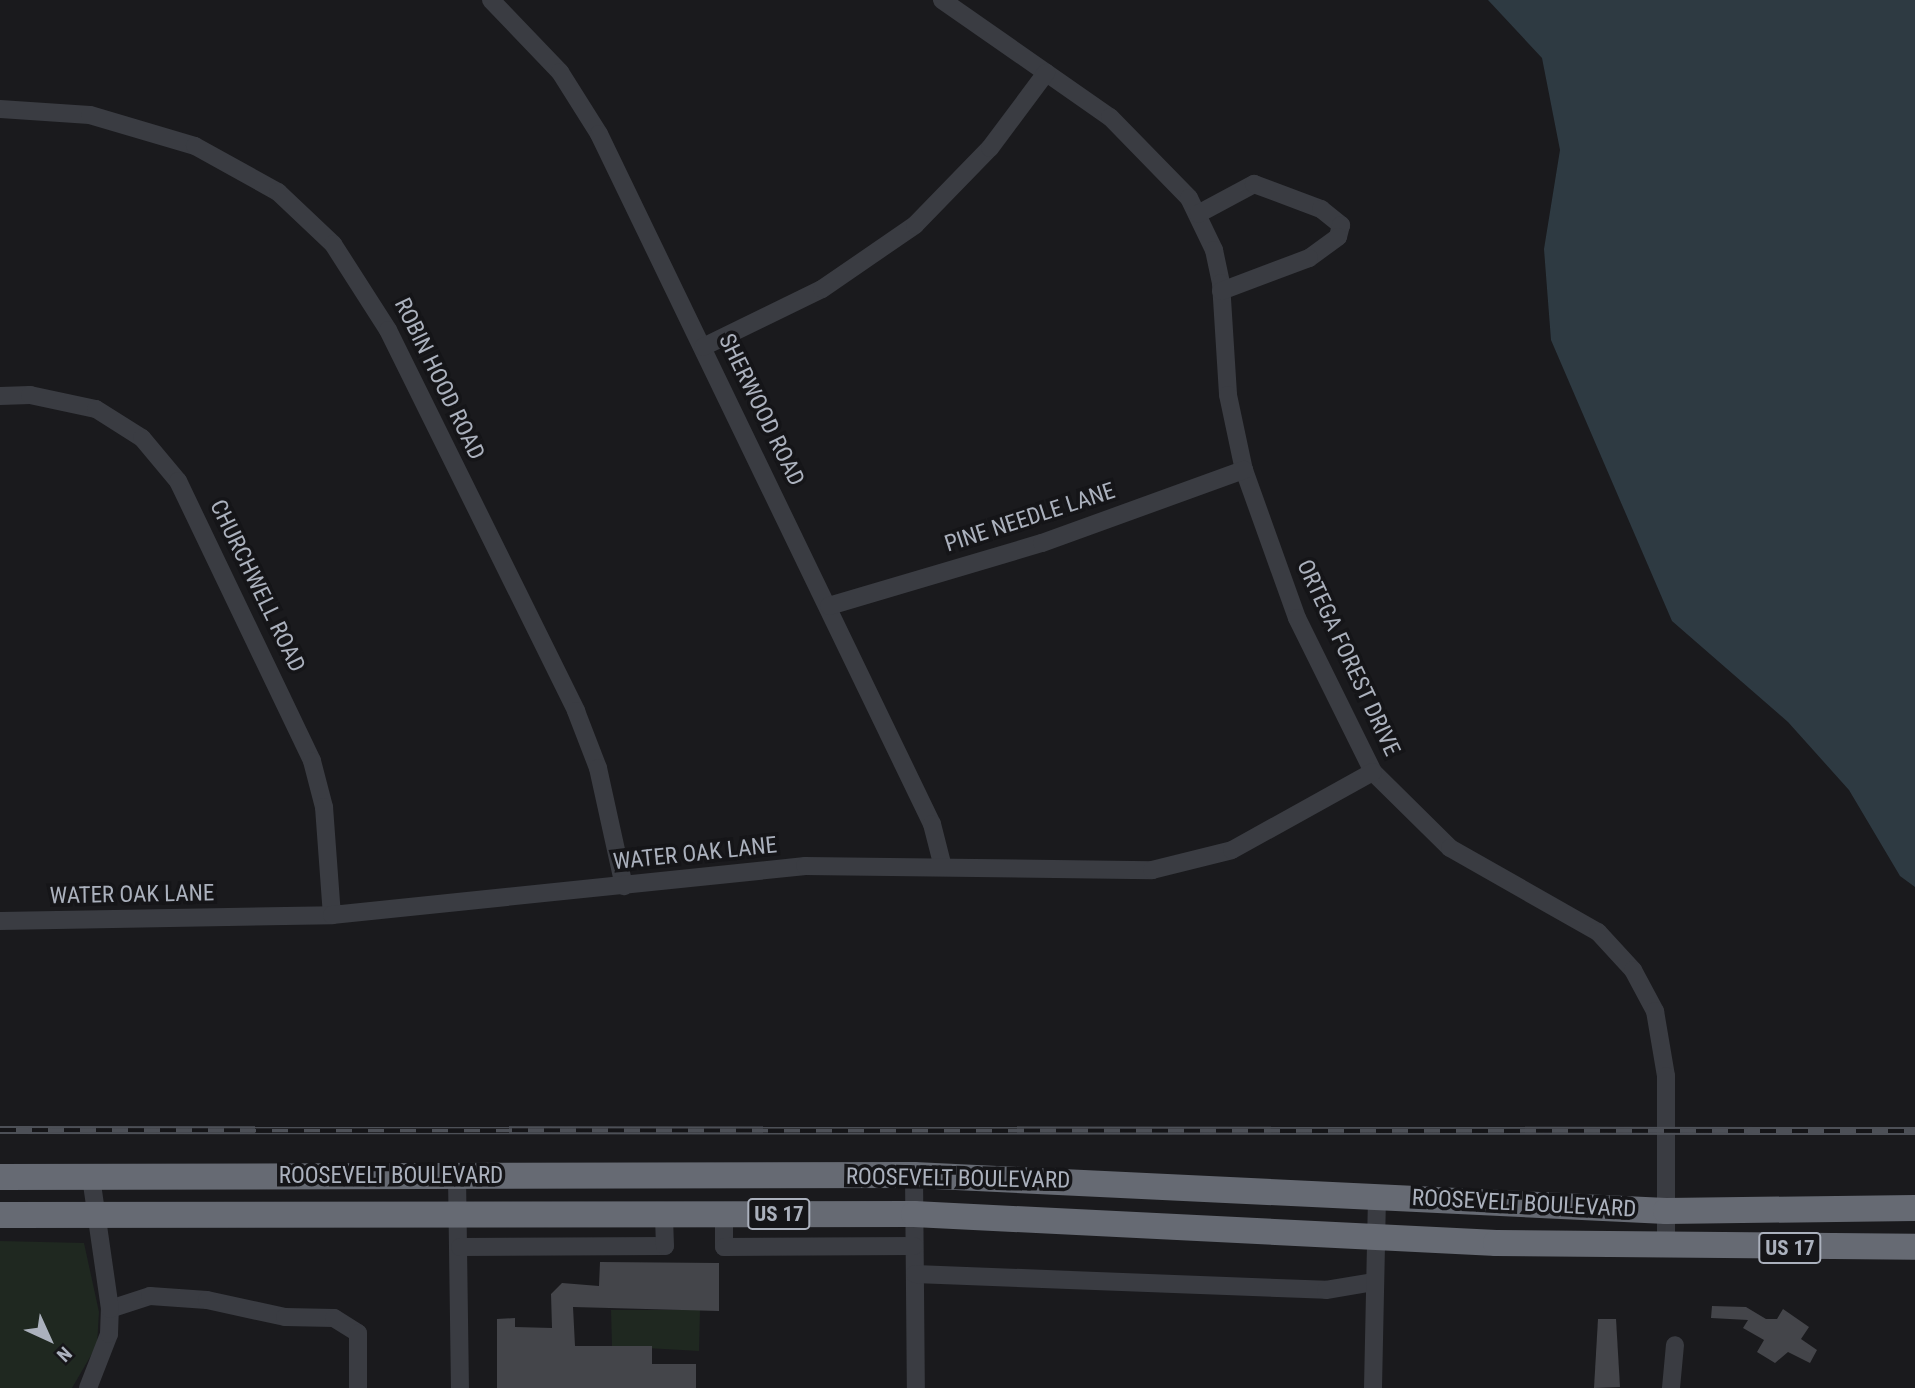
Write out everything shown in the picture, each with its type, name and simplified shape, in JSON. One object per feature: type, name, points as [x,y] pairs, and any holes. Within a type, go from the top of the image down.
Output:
[{"type":"highway","name":"ROOSEVELT BOULEVARD","points":[[0,1177],[914,1175],[1666,1211],[1915,1208]]},
{"type":"highway","name":"ROOSEVELT BOULEVARD","points":[[0,1215],[914,1214],[1376,1237],[1666,1248],[1915,1247]]},
{"type":"street","name":"SHERWOOD ROAD","points":[[491,0],[581,101],[829,606],[932,824],[943,867]]},
{"type":"street","name":"ORTEGA FOREST DRIVE","points":[[942,0],[1133,136],[1167,169],[1198,214],[1222,291],[1227,395],[1244,470],[1297,618],[1373,772],[1429,832],[1576,916],[1633,970],[1655,1011],[1664,1047],[1666,1248]]},
{"type":"street","points":[[703,347],[822,289],[915,225],[990,148],[1046,73]]},
{"type":"street","name":"ROBIN HOOD ROAD","points":[[0,109],[90,115],[195,146],[278,192],[333,244],[388,330],[576,711],[598,768],[624,886]]},
{"type":"street","points":[[1198,214],[1254,184],[1321,209],[1341,225],[1338,237],[1310,258],[1222,291]]},
{"type":"street","name":"CHURCHWELL ROAD","points":[[0,396],[30,395],[96,409],[142,438],[178,481],[312,761],[324,807],[332,915]]},
{"type":"street","name":"PINE NEEDLE LANE","points":[[829,606],[1042,543],[1244,470]]},
{"type":"street","name":"WATER OAK LANE","points":[[0,921],[332,915],[805,866],[1191,865],[1270,833],[1373,772]]},
{"type":"street","points":[[914,1175],[916,1388]]},
{"type":"street","points":[[457,1176],[460,1388]]},
{"type":"street","points":[[88,1388],[109,1334],[110,1309],[90,1177]]},
{"type":"street","points":[[1373,1388],[1377,1198]]},
{"type":"street","points":[[460,1247],[665,1247],[664,1214]]},
{"type":"street","points":[[724,1214],[724,1247],[914,1247]]},
{"type":"street","points":[[915,1275],[1326,1290],[1374,1282]]},
{"type":"street","points":[[110,1309],[150,1296],[207,1300],[285,1317],[334,1318],[358,1333],[358,1388]]},
{"type":"street","points":[[1671,1388],[1675,1345]]},
{"type":"shaded area","points":[[1488,0],[1915,0],[1915,887],[1900,876],[1849,790],[1788,722],[1672,621],[1551,340],[1544,249],[1560,150],[1542,58]]},
{"type":"shaded area","points":[[0,1241],[84,1243],[99,1312],[97,1345],[72,1388],[0,1388]]},
{"type":"shaded area","points":[[611,1310],[700,1310],[699,1351],[612,1346]]},
{"type":"building","points":[[600,1262],[719,1263],[719,1311],[573,1307],[575,1346],[652,1346],[652,1364],[696,1364],[696,1388],[497,1388],[497,1319],[515,1318],[515,1327],[552,1328],[551,1294],[562,1283],[599,1286]]},
{"type":"building","points":[[1712,1306],[1746,1307],[1766,1319],[1777,1319],[1783,1309],[1809,1327],[1801,1339],[1817,1350],[1810,1363],[1788,1352],[1775,1363],[1757,1352],[1764,1340],[1743,1328],[1748,1320],[1711,1318]]},
{"type":"building","points":[[1598,1319],[1616,1319],[1620,1387],[1594,1388]]},
{"type":"railway","points":[[0,1130],[1915,1131]]}]
